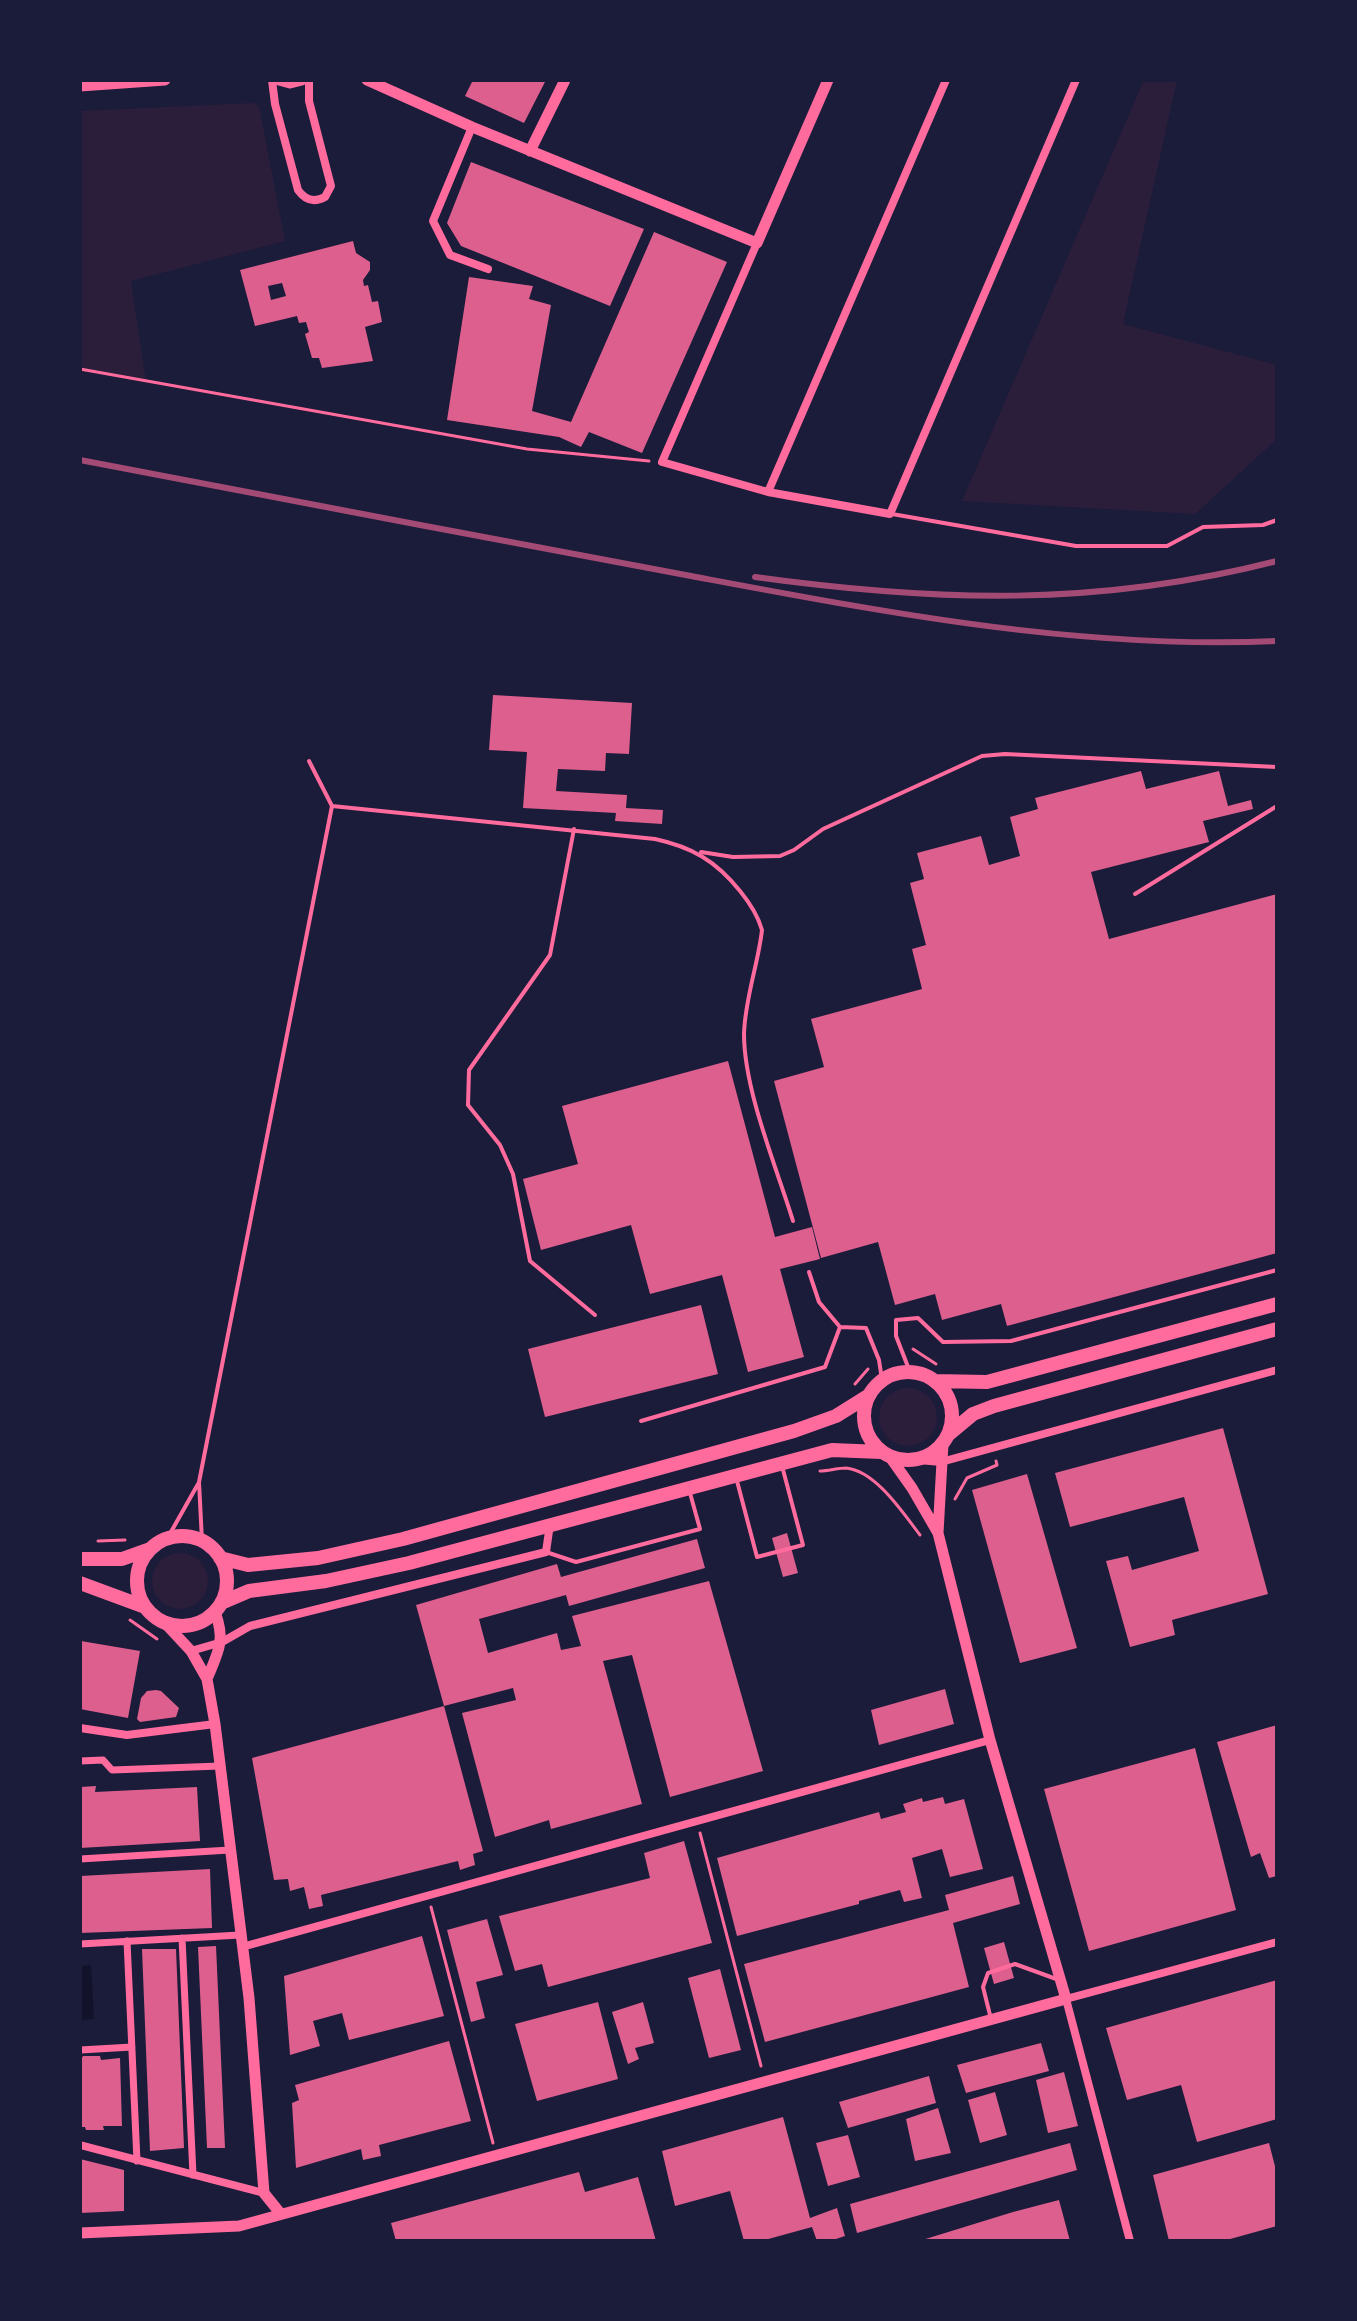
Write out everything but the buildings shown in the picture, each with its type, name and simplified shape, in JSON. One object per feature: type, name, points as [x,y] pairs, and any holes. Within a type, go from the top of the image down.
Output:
[{"type":"highway","points":[[936,1381],[987,1382],[1277,1304]]},
{"type":"highway","points":[[80,1583],[145,1607],[164,1622],[188,1626],[249,1591],[326,1581],[409,1563],[832,1450],[885,1454],[904,1461],[919,1460],[932,1454],[973,1414],[994,1406],[1277,1329]]},
{"type":"highway","points":[[220,1558],[248,1565],[318,1558],[403,1539],[794,1431],[836,1416],[868,1396],[882,1380],[895,1374],[923,1374],[936,1381],[946,1392],[952,1420],[946,1439]]},
{"type":"highway","points":[[868,1396],[864,1411],[865,1426],[871,1440],[885,1454]]},
{"type":"highway","points":[[80,1559],[122,1559],[151,1549],[167,1539],[191,1537],[202,1541],[220,1558],[226,1573],[226,1588],[218,1608]]},
{"type":"highway","points":[[145,1607],[139,1596],[138,1571],[151,1549]]},
{"type":"street","points":[[80,86],[165,80]]},
{"type":"street","points":[[272,80],[275,104],[298,190],[313,201],[320,200],[329,192],[331,179],[309,101],[309,80]]},
{"type":"street","points":[[279,80],[290,83],[302,80]]},
{"type":"street","points":[[367,80],[472,127],[757,243]]},
{"type":"street","points":[[530,151],[565,80]]},
{"type":"street","points":[[828,80],[662,462],[768,492],[890,514],[1076,80]]},
{"type":"street","points":[[768,492],[946,80]]},
{"type":"street","points":[[472,127],[433,221],[450,255],[488,269]]},
{"type":"street","points":[[919,1460],[941,1462],[1277,1370]]},
{"type":"street","points":[[938,1533],[941,1462],[946,1439]]},
{"type":"street","points":[[885,1454],[912,1488],[938,1533],[990,1740],[1061,1981],[1130,2241]]},
{"type":"street","points":[[191,1651],[222,1642],[250,1626],[546,1552],[550,1524]]},
{"type":"street","points":[[207,1679],[222,1642],[218,1608]]},
{"type":"street","points":[[164,1622],[191,1651],[207,1679],[249,1998],[264,2193],[280,2213]]},
{"type":"street","points":[[80,1728],[127,1735],[215,1724]]},
{"type":"street","points":[[80,1944],[182,1938],[241,1941],[428,1895],[990,1740]]},
{"type":"street","points":[[80,1761],[103,1760],[112,1770],[220,1766]]},
{"type":"street","points":[[80,1859],[230,1850]]},
{"type":"street","points":[[182,1938],[193,2175]]},
{"type":"street","points":[[127,1941],[137,2161]]},
{"type":"street","points":[[80,2233],[166,2235],[239,2226],[1277,1942]]},
{"type":"street","points":[[80,2050],[132,2047]]},
{"type":"street","points":[[80,2145],[264,2193]]},
{"type":"lane","points":[[890,514],[1076,546],[1167,546],[1203,527],[1263,525],[1277,520]]},
{"type":"lane","points":[[332,806],[628,835],[719,856],[780,856],[823,829],[972,759],[993,755],[1277,767]]},
{"type":"lane","points":[[202,1541],[199,1482],[332,806],[309,761]]},
{"type":"lane","points":[[1135,894],[1277,806]]},
{"type":"lane","points":[[574,829],[550,955],[469,1070],[468,1105],[500,1145],[513,1174],[530,1261],[595,1315]]},
{"type":"lane","points":[[682,845],[703,855],[726,874],[759,921],[761,937],[746,1012],[746,1056],[750,1082],[793,1221]]},
{"type":"lane","points":[[910,1372],[896,1336],[896,1320],[918,1318],[943,1342],[1011,1341],[1277,1270]]},
{"type":"lane","points":[[809,1272],[819,1302],[840,1327],[866,1328],[879,1360],[882,1380]]},
{"type":"lane","points":[[641,1421],[825,1367],[840,1327]]},
{"type":"lane","points":[[736,1475],[757,1557],[803,1545],[781,1462]]},
{"type":"lane","points":[[167,1539],[199,1482]]},
{"type":"lane","points":[[546,1552],[576,1562],[700,1529],[689,1487]]},
{"type":"lane","points":[[991,2019],[983,1987],[988,1973],[1015,1964],[1061,1981]]},
{"type":"path","points":[[80,369],[527,449],[662,462]]},
{"type":"path","points":[[98,1561],[98,1541],[127,1540]]},
{"type":"path","points":[[697,1821],[765,2081]]},
{"type":"path","points":[[428,1895],[496,2154]]},
{"type":"shaded area","points":[[1144,80],[1177,80],[1123,324],[1277,365],[1277,439],[1195,514],[962,501]]},
{"type":"shaded area","points":[[253,103],[259,106],[285,241],[131,281],[146,382],[80,371],[80,111]]},
{"type":"shaded area","points":[[908,1388],[919,1390],[928,1397],[935,1406],[935,1428],[928,1437],[919,1444],[908,1446],[897,1444],[888,1437],[881,1428],[879,1417],[881,1406],[888,1397],[897,1390]]},
{"type":"shaded area","points":[[180,1553],[200,1561],[208,1581],[200,1601],[180,1609],[160,1601],[152,1581],[160,1561]]},
{"type":"shaded area","points":[[91,1965],[94,2019],[80,2020],[80,1966]]},
{"type":"railway","points":[[80,460],[909,615],[1129,640],[1277,641]]},
{"type":"railway","points":[[755,577],[888,592],[1017,596],[1145,586],[1277,561]]}]
